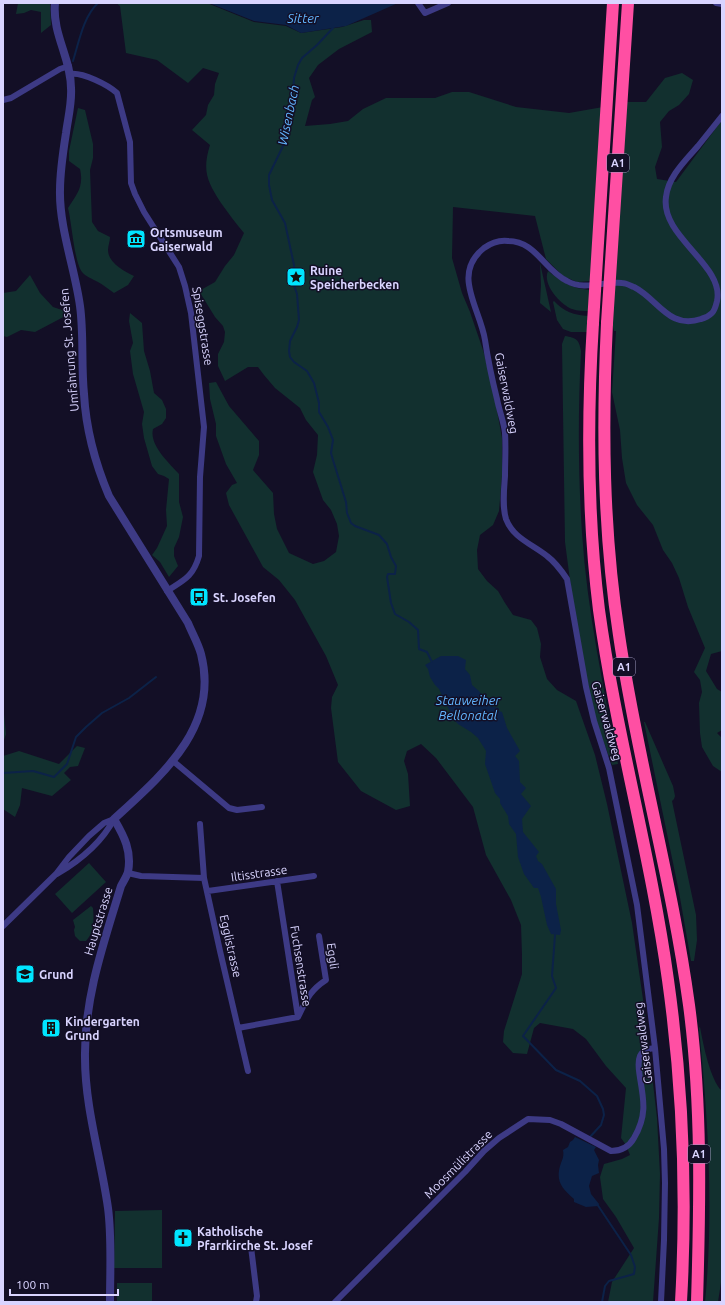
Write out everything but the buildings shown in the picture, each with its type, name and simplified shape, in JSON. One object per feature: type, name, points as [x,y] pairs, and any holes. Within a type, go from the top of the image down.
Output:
[{"type":"highway","name":"A1","points":[[613,3],[589,383],[588,453],[592,536],[604,639],[616,706],[654,890],[672,1009],[680,1092],[683,1172],[681,1302]]},
{"type":"highway","name":"A1","points":[[628,3],[607,323],[603,442],[604,484],[608,541],[620,645],[672,904],[689,1006],[697,1097],[700,1198],[697,1302]]},
{"type":"street","points":[[3,100],[11,98],[60,69],[69,70],[55,25],[55,3]]},
{"type":"street","points":[[418,3],[425,13],[448,3]]},
{"type":"street","points":[[716,3],[722,4]]},
{"type":"street","name":"Umfahrung St. Josefen","points":[[69,70],[71,89],[70,108],[62,158],[60,192],[63,219],[80,307],[84,394],[89,434],[100,475],[109,496],[167,591]]},
{"type":"street","name":"Spiseggstrasse","points":[[69,70],[102,83],[117,93],[130,142],[131,183],[144,212],[178,267],[185,286],[191,313],[199,372],[204,427],[200,477],[199,556],[196,566],[190,575],[184,581],[167,591]]},
{"type":"street","name":"Gaiserwaldweg","points":[[661,1302],[665,1183],[663,1136],[656,1048],[637,905],[610,768],[594,721],[586,687],[566,579],[560,568],[549,556],[515,533],[506,517],[504,500],[505,430],[491,377],[484,334],[469,288],[468,276],[470,265],[485,247],[493,243],[512,240],[530,247],[556,274],[573,284],[584,286],[622,283],[633,287],[650,298],[672,317],[680,320],[695,321],[710,314],[714,310],[717,301],[719,293],[718,285],[707,266],[671,222],[667,212],[665,198],[678,170],[722,116]]},
{"type":"street","points":[[56,874],[94,845],[108,830],[114,819],[155,781],[173,761],[194,729],[202,706],[204,685],[202,658],[197,642],[188,623],[167,591]]},
{"type":"street","points":[[173,761],[229,808],[237,810],[262,807]]},
{"type":"street","points":[[3,926],[56,874],[69,857],[89,836],[104,823],[114,819]]},
{"type":"street","name":"Hauptstrasse","points":[[110,1302],[109,1216],[90,1102],[86,1072],[85,1047],[87,1019],[98,964],[121,886],[128,873],[128,847],[123,834],[114,819]]},
{"type":"street","name":"Egglistrasse","points":[[200,824],[204,878],[248,1072]]},
{"type":"street","points":[[128,873],[141,876],[204,878]]},
{"type":"street","name":"Iltisstrasse","points":[[208,891],[314,876]]},
{"type":"street","name":"Fuchsenstrasse","points":[[238,1028],[298,1018],[278,881]]},
{"type":"street","name":"Eggli","points":[[298,1018],[311,992],[326,980],[319,936]]},
{"type":"street","name":"Moosmülistrasse","points":[[335,1302],[423,1215],[484,1151],[499,1138],[528,1119],[550,1120],[561,1124],[612,1151],[625,1149],[639,1129],[643,1119],[644,1104],[638,1063],[640,1054],[646,1049],[656,1048]]},
{"type":"street","points":[[251,1246],[257,1296],[256,1302]]},
{"type":"green space","points":[[18,3],[50,3],[51,25],[41,33],[41,12],[31,10],[16,14]]},
{"type":"green space","points":[[116,3],[207,3],[254,22],[286,26],[301,33],[342,27],[364,20],[371,20],[372,32],[339,49],[318,65],[309,78],[315,97],[312,100],[305,126],[348,121],[363,109],[386,98],[435,98],[452,92],[469,92],[516,107],[569,113],[603,107],[592,281],[577,282],[563,276],[546,259],[535,216],[453,207],[452,258],[462,293],[484,353],[502,438],[502,476],[499,511],[493,525],[480,535],[477,550],[478,569],[487,581],[498,591],[513,615],[531,620],[537,628],[541,644],[540,657],[547,679],[557,690],[576,701],[595,755],[632,923],[645,1013],[657,1118],[660,1174],[659,1218],[653,1302],[608,1302],[612,1282],[634,1248],[616,1217],[603,1199],[600,1177],[604,1164],[630,1155],[621,1138],[626,1088],[606,1066],[586,1039],[573,1029],[540,1023],[534,1028],[527,1054],[513,1053],[503,1042],[504,1031],[522,974],[521,925],[511,900],[486,855],[473,807],[436,758],[421,744],[407,751],[404,761],[408,774],[410,806],[396,810],[361,791],[338,762],[331,708],[332,697],[338,685],[326,656],[295,600],[279,580],[263,567],[229,505],[226,493],[232,485],[237,483],[226,464],[216,436],[216,424],[210,399],[209,383],[216,382],[229,406],[259,441],[259,455],[253,470],[273,493],[274,514],[277,529],[289,553],[313,564],[324,561],[336,552],[339,536],[337,524],[331,510],[323,500],[313,472],[317,455],[318,435],[306,420],[300,408],[275,388],[258,367],[248,367],[225,381],[218,366],[218,354],[224,342],[225,332],[223,326],[215,317],[199,291],[215,282],[234,255],[244,233],[221,203],[209,182],[206,162],[210,145],[192,130],[206,115],[208,105],[214,95],[215,84],[219,73],[203,68],[188,83],[157,60],[126,53],[120,6]]},
{"type":"green space","points":[[682,73],[693,80],[689,94],[679,105],[669,111],[660,122],[662,147],[655,167],[657,179],[676,182],[722,120],[722,651],[711,654],[706,671],[717,689],[722,692],[722,730],[717,733],[722,738],[722,772],[713,766],[702,747],[700,733],[699,703],[702,692],[700,680],[694,672],[705,648],[672,563],[663,550],[653,525],[637,505],[626,483],[620,430],[612,392],[616,331],[614,331],[611,320],[625,102],[646,102],[665,78]]},
{"type":"green space","points":[[78,108],[85,110],[93,144],[93,158],[90,170],[92,222],[98,231],[110,237],[108,250],[114,263],[121,269],[134,276],[128,285],[114,293],[82,272],[79,267],[75,251],[68,208],[79,190],[81,175],[80,169],[69,161],[69,151]]},
{"type":"green space","points":[[540,263],[551,312],[540,303]]},
{"type":"green space","points":[[548,271],[558,279],[568,284],[577,288],[590,290],[588,311],[578,311],[562,303],[550,287],[547,276]]},
{"type":"green space","points":[[30,275],[40,293],[53,307],[71,313],[35,332],[21,330],[7,337],[3,336],[3,293],[16,291]]},
{"type":"green space","points":[[554,301],[562,308],[570,312],[588,316],[587,332],[571,332],[563,329],[557,320]]},
{"type":"green space","points":[[130,313],[142,323],[144,351],[150,371],[154,393],[162,400],[166,409],[166,418],[162,424],[153,429],[154,441],[165,459],[179,474],[179,502],[183,517],[179,537],[174,548],[174,556],[178,566],[169,577],[160,562],[152,555],[157,548],[167,526],[166,510],[169,479],[158,474],[152,466],[144,438],[142,424],[144,412],[133,374],[130,351],[133,343],[129,321]]},
{"type":"green space","points":[[565,336],[576,340],[581,351],[579,442],[584,562],[592,620],[618,764],[612,765],[596,721],[588,689],[565,542],[562,344]]},
{"type":"green space","points":[[3,704],[6,734],[3,743]]},
{"type":"green space","points":[[644,722],[673,786],[675,796],[672,801],[696,915],[697,940],[694,961],[691,961],[679,892]]},
{"type":"green space","points":[[77,746],[85,748],[78,766],[70,767],[64,773],[71,780],[52,796],[22,788],[20,805],[15,817],[3,809],[3,756],[19,751],[59,764]]},
{"type":"green space","points":[[89,863],[106,882],[72,913],[55,894]]},
{"type":"green space","points":[[91,906],[93,908],[93,921],[91,934],[86,941],[80,941],[75,936],[73,920]]},
{"type":"green space","points":[[700,1027],[705,1051],[714,1079],[722,1091],[722,1276],[718,1302],[705,1302],[708,1268],[709,1165]]},
{"type":"green space","points":[[162,1210],[162,1268],[114,1268],[115,1211]]},
{"type":"green space","points":[[117,1283],[152,1283],[152,1302],[117,1302]]},
{"type":"water","name":"Sitter","points":[[209,3],[398,3],[346,26],[301,33],[286,25],[254,21]]},
{"type":"water","name":"Stauweiher Bellonatal","points":[[441,656],[458,656],[466,660],[465,669],[470,675],[472,685],[479,691],[489,706],[499,708],[499,711],[502,712],[507,728],[520,751],[515,756],[519,761],[520,782],[526,788],[521,794],[531,806],[522,819],[523,832],[539,852],[536,856],[538,861],[542,864],[556,889],[556,904],[561,930],[560,935],[551,934],[547,925],[538,888],[534,888],[524,874],[518,857],[516,834],[509,824],[508,816],[500,803],[500,799],[495,793],[485,764],[486,751],[478,738],[454,720],[439,689],[430,677],[428,669],[425,665]]},
{"type":"water","points":[[575,1137],[596,1147],[594,1150],[599,1160],[599,1173],[592,1176],[589,1186],[591,1194],[599,1204],[598,1206],[586,1207],[574,1202],[574,1199],[560,1183],[559,1169],[563,1156],[563,1150],[568,1147],[570,1142]]},
{"type":"waterway","points":[[87,3],[92,3]]},
{"type":"waterway","points":[[73,61],[85,22],[98,3]]},
{"type":"waterway","name":"Wisenbach","points":[[333,28],[302,58],[298,65],[294,78],[293,94],[286,118],[283,146],[269,175],[272,200],[285,223],[294,265],[294,285],[297,294],[299,320],[290,341],[289,351],[290,357],[294,362],[307,371],[314,383],[319,403],[319,412],[328,427],[333,440],[331,453],[351,523],[379,535],[387,544],[391,557],[396,566],[395,574],[388,574],[387,577],[391,603],[395,614],[409,622],[418,630],[419,649],[427,652],[432,662]]},
{"type":"waterway","points":[[3,773],[33,771],[54,777],[67,764],[76,737],[86,727],[102,713],[129,698],[156,677]]},
{"type":"waterway","points":[[555,935],[552,976],[556,988],[523,1036],[556,1070],[580,1081],[597,1096],[604,1115],[601,1125],[589,1138]]},
{"type":"waterway","points":[[597,1204],[631,1255],[635,1267],[634,1274],[609,1281],[605,1286],[602,1302]]},
{"type":"place","name":"Ortsmuseum Gaiserwald","points":[[136,239]]},
{"type":"place","name":"Ruine Speicherbecken","points":[[296,277]]},
{"type":"place","name":"St. Josefen","points":[[199,597]]},
{"type":"place","name":"Grund","points":[[25,974]]},
{"type":"place","name":"Kindergarten Grund","points":[[51,1028]]},
{"type":"place","name":"Katholische Pfarrkirche St. Josef","points":[[183,1238]]}]
